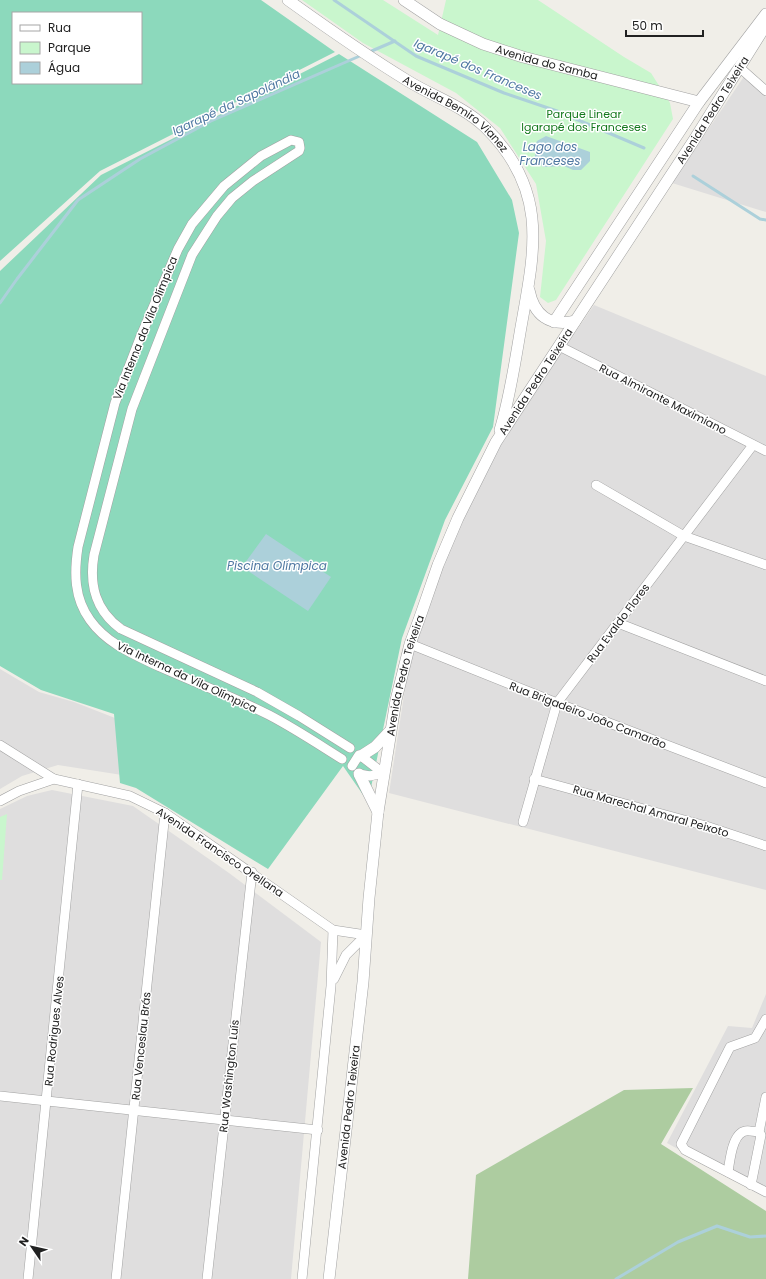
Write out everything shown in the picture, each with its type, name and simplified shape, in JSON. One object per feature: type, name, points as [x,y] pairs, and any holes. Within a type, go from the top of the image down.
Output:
[{"type":"street","name":"Avenida Bemiro Vianez","points":[[288,0],[395,73],[458,106],[471,116],[499,142],[510,157],[527,193],[532,214],[534,234],[528,285],[511,387],[496,442]]},
{"type":"street","name":"Avenida do Samba","points":[[404,0],[440,24],[483,44],[523,57],[699,102]]},
{"type":"street","name":"Avenida Pedro Teixeira","points":[[554,322],[687,119],[766,14]]},
{"type":"street","name":"Avenida Pedro Teixeira","points":[[329,1279],[363,982],[378,812],[390,730],[410,644],[438,565],[458,518],[496,442],[694,140],[766,25]]},
{"type":"street","points":[[740,67],[766,91]]},
{"type":"street","points":[[687,119],[692,126],[694,140]]},
{"type":"street","name":"Via Interna da Vila Olímpica","points":[[342,759],[269,715],[136,655],[114,643],[99,631],[87,615],[77,591],[75,571],[78,548],[115,403],[140,338],[178,249],[192,224],[224,186],[261,156],[284,142],[295,140],[299,142],[300,148],[295,154],[253,181],[232,198],[217,216],[192,255],[132,409],[94,555],[91,571],[92,588],[98,604],[112,622],[130,635],[198,664],[274,701],[350,748]]},
{"type":"street","points":[[178,249],[192,255]]},
{"type":"street","name":"Avenida Bemiro Vianez","points":[[528,285],[535,307],[543,316],[554,322]]},
{"type":"street","points":[[554,322],[575,321]]},
{"type":"street","points":[[140,338],[157,344]]},
{"type":"street","name":"Rua Almirante Maximiano","points":[[559,346],[766,451]]},
{"type":"street","name":"Rua Evaldo Flores","points":[[523,822],[534,779],[557,703],[753,445]]},
{"type":"street","points":[[100,460],[117,465]]},
{"type":"street","points":[[596,485],[684,536],[766,565]]},
{"type":"street","points":[[87,514],[103,519]]},
{"type":"street","points":[[618,623],[766,681]]},
{"type":"street","name":"Rua Brigadeiro João Camarão","points":[[410,644],[557,703],[766,783]]},
{"type":"street","points":[[269,715],[274,701]]},
{"type":"street","points":[[378,812],[355,770],[360,755],[375,747],[390,730]]},
{"type":"street","points":[[0,745],[54,779]]},
{"type":"street","points":[[360,755],[383,773]]},
{"type":"street","points":[[355,770],[370,776],[383,773]]},
{"type":"street","points":[[0,801],[20,791],[54,779]]},
{"type":"street","name":"Avenida Francisco Orellana","points":[[54,779],[130,796],[165,813],[252,872],[333,930],[366,935]]},
{"type":"street","name":"Rua Marechal Amaral Peixoto","points":[[534,779],[706,826],[766,846]]},
{"type":"street","name":"Rua Rodrigues Alves","points":[[28,1279],[78,784]]},
{"type":"street","name":"Rua Venceslau Brás","points":[[116,1279],[165,813]]},
{"type":"street","name":"Rua Washington Luís","points":[[207,1279],[252,872]]},
{"type":"street","points":[[302,1279],[318,1130],[331,986],[333,930]]},
{"type":"street","points":[[331,986],[346,955],[366,935]]},
{"type":"street","points":[[766,1019],[755,1038],[730,1047],[681,1144],[685,1150],[766,1192]]},
{"type":"street","points":[[0,1096],[318,1130]]},
{"type":"street","points":[[751,1185],[761,1136],[759,1132],[766,1097]]},
{"type":"street","points":[[728,1172],[735,1141],[739,1134],[747,1130],[759,1132]]},
{"type":"shaded area","points":[[745,75],[766,97],[766,212],[672,183]]},
{"type":"shaded area","points":[[594,305],[766,376],[766,890],[389,793],[410,656],[439,577],[465,513],[506,433]]},
{"type":"shaded area","points":[[0,669],[39,692],[74,702],[115,718],[122,775],[58,765],[22,776],[0,789]]},
{"type":"shaded area","points":[[52,790],[133,806],[229,873],[321,942],[291,1279],[0,1279],[0,809],[27,796]]},
{"type":"shaded area","points":[[766,994],[766,1198],[667,1143],[728,1026],[752,1028]]},
{"type":"green space","points":[[0,0],[261,0],[335,52],[100,171],[0,261]]},
{"type":"green space","name":"Parque Linear Igarapé dos Franceses","points":[[302,0],[383,0],[438,35],[446,0],[538,0],[624,57],[651,73],[670,103],[673,119],[556,300],[548,303],[540,297],[546,241],[536,184],[500,128],[456,93],[363,43]]},
{"type":"green space","points":[[339,54],[477,142],[512,200],[519,233],[493,427],[445,520],[402,638],[368,802],[343,766],[268,869],[136,788],[120,783],[114,714],[41,690],[0,666],[0,271],[101,175]]},
{"type":"green space","points":[[7,814],[2,880],[0,880],[0,817]]},
{"type":"green space","points":[[693,1088],[661,1144],[766,1211],[766,1279],[468,1279],[476,1175],[624,1090]]},
{"type":"water","name":"Lago dos Franceses","points":[[546,136],[590,152],[590,161],[581,170],[573,170],[564,166],[543,167],[535,159],[535,146],[537,141]]},
{"type":"water","name":"Piscina Olímpica","points":[[266,534],[331,577],[308,611],[242,567]]},
{"type":"waterway","name":"Igarapé dos Franceses","points":[[334,0],[416,56],[504,93],[557,111],[644,148]]},
{"type":"waterway","name":"Igarapé da Sapolândia","points":[[367,53],[395,41]]},
{"type":"waterway","name":"Igarapé da Sapolândia","points":[[0,303],[78,200],[140,159],[211,121],[362,55]]},
{"type":"waterway","name":"Igarapé dos Franceses","points":[[693,176],[760,219],[766,220]]},
{"type":"waterway","points":[[616,1279],[678,1242],[717,1226],[750,1237],[766,1236]]}]
